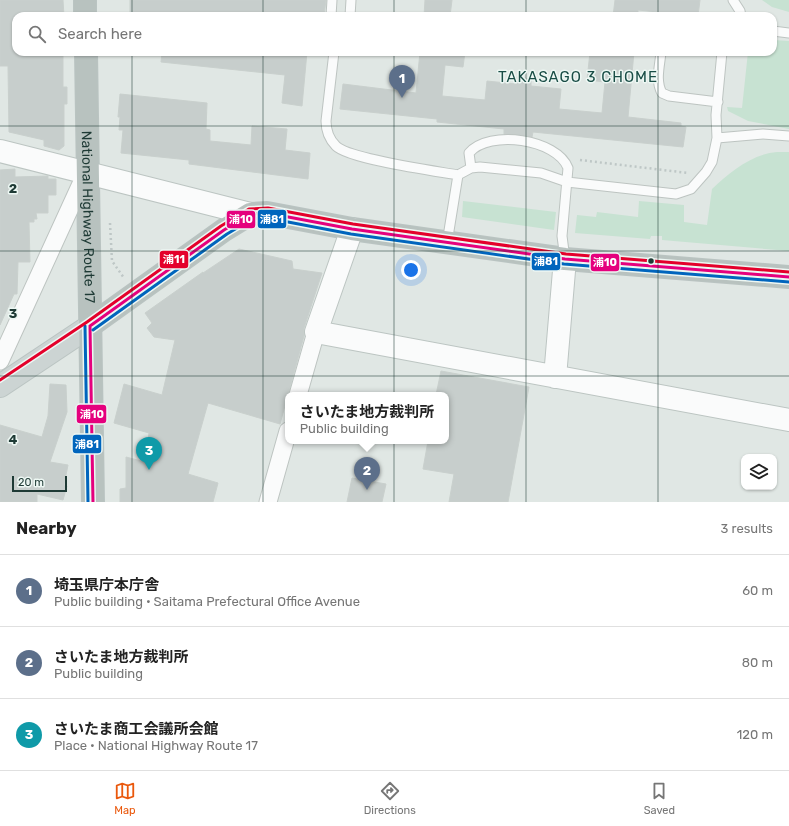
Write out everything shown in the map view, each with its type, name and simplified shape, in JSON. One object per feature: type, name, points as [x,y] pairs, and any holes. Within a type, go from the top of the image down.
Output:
[{"type":"highway","points":[[85,0],[85,12]]},
{"type":"highway","name":"National Highway Route 17","points":[[86,56],[86,173],[92,391],[93,502]]},
{"type":"highway","points":[[90,326],[224,230],[250,214],[267,213],[352,229],[565,259],[789,276]]},
{"type":"main road","points":[[0,386],[90,326]]},
{"type":"street","points":[[0,151],[250,214]]},
{"type":"street","points":[[0,361],[86,173]]},
{"type":"street","points":[[299,392],[316,332],[352,229]]},
{"type":"street","points":[[555,378],[565,259]]},
{"type":"street","points":[[316,332],[555,378],[789,420]]},
{"type":"street","points":[[268,502],[285,442]]},
{"type":"lane","points":[[330,12],[332,0]]},
{"type":"lane","points":[[350,12],[351,0]]},
{"type":"lane","points":[[733,0],[740,12]]},
{"type":"lane","points":[[777,32],[789,33]]},
{"type":"lane","points":[[334,56],[326,129],[335,146],[356,155],[458,175],[471,168],[480,167],[540,173],[567,182],[676,194],[691,189],[704,175],[712,162],[717,138],[716,126],[722,56]]},
{"type":"lane","points":[[661,56],[658,78],[659,87],[662,93],[670,96],[718,102]]},
{"type":"lane","points":[[717,138],[763,134],[789,136]]},
{"type":"lane","points":[[471,168],[469,153],[474,147],[496,140],[531,143],[542,146],[558,154],[565,161],[568,168],[562,236],[565,259]]},
{"type":"lane","points":[[447,243],[458,175]]},
{"type":"path","points":[[565,161],[577,160],[704,175]]},
{"type":"path","points":[[110,222],[112,261],[124,278]]},
{"type":"green space","points":[[762,0],[789,0],[789,12],[772,7]]},
{"type":"green space","points":[[777,40],[789,41],[789,129],[748,121],[728,111],[727,107],[742,108],[748,56],[777,56]]},
{"type":"green space","points":[[789,152],[789,251],[662,240],[662,236],[651,236],[650,239],[575,233],[577,215],[596,217],[597,212],[638,217],[639,201],[684,205],[684,222],[707,225],[712,189],[726,176],[750,160],[768,153]]},
{"type":"green space","points":[[463,201],[556,212],[554,230],[462,217]]},
{"type":"building","points":[[0,0],[63,0],[64,12],[12,12],[12,56],[63,56],[63,87],[67,87],[67,104],[64,104],[64,146],[59,150],[44,146],[44,140],[9,132],[8,66],[0,66]]},
{"type":"building","points":[[130,0],[326,0],[324,12],[130,12]]},
{"type":"building","points":[[425,0],[452,0],[450,12],[424,12]]},
{"type":"building","points":[[615,0],[700,0],[698,12],[658,12],[638,10],[638,12],[614,12]]},
{"type":"building","points":[[162,56],[307,56],[302,106],[282,103],[285,75],[161,62]]},
{"type":"building","points":[[420,56],[464,56],[463,67],[445,65],[442,96],[485,100],[487,81],[516,84],[517,77],[531,79],[531,86],[561,89],[559,109],[602,113],[605,82],[587,80],[590,56],[634,56],[628,117],[681,123],[681,126],[686,127],[683,147],[533,132],[532,137],[504,134],[504,129],[437,122],[437,119],[340,109],[343,84],[416,93]]},
{"type":"building","points":[[120,94],[207,103],[206,129],[210,130],[210,141],[251,145],[252,126],[287,129],[285,150],[310,153],[308,179],[189,164],[189,160],[121,153],[123,130],[119,130],[120,117],[118,117]]},
{"type":"building","points":[[15,169],[15,177],[48,176],[48,179],[56,179],[56,195],[48,195],[48,213],[36,213],[37,219],[34,219],[34,222],[29,222],[30,262],[18,262],[17,294],[14,294],[0,325],[0,170]]},
{"type":"building","points":[[239,249],[292,261],[293,269],[322,273],[304,328],[304,336],[289,392],[285,392],[285,406],[280,424],[208,403],[188,474],[218,483],[213,502],[120,502],[120,489],[126,488],[126,457],[145,462],[149,433],[114,423],[124,384],[162,395],[175,340],[154,337],[147,328],[152,323],[145,313]]},
{"type":"building","points":[[441,371],[529,387],[508,502],[449,502],[454,474],[423,469],[427,444],[449,444],[449,392],[437,392]]},
{"type":"building","points":[[50,384],[66,385],[67,412],[50,462],[68,465],[64,485],[67,486],[63,500],[37,494],[37,502],[0,502],[0,425],[42,437],[48,416]]},
{"type":"building","points":[[352,478],[386,484],[382,502],[347,502]]},
{"type":"transit line","name":"浦11","points":[[0,380],[87,322],[221,226],[249,209],[268,208],[353,224],[566,254],[789,272]]},
{"type":"transit line","name":"浦10","points":[[90,326],[224,230],[250,214],[267,213],[352,229],[565,259],[789,277]]},
{"type":"transit line","name":"浦81","points":[[93,330],[227,234],[252,219],[267,218],[351,234],[564,264],[789,282]]},
{"type":"transit line","name":"浦81","points":[[85,326],[88,502]]},
{"type":"transit line","name":"浦10","points":[[90,326],[93,502]]},
{"type":"place","name":"埼玉県庁本庁舎","points":[[402,98]]},
{"type":"place","name":"さいたま商工会議所会館","points":[[149,470]]},
{"type":"place","name":"さいたま地方裁判所","points":[[367,490]]},
{"type":"district","name":"TAKASAGO 3 CHOME","points":[[578,77]]}]
